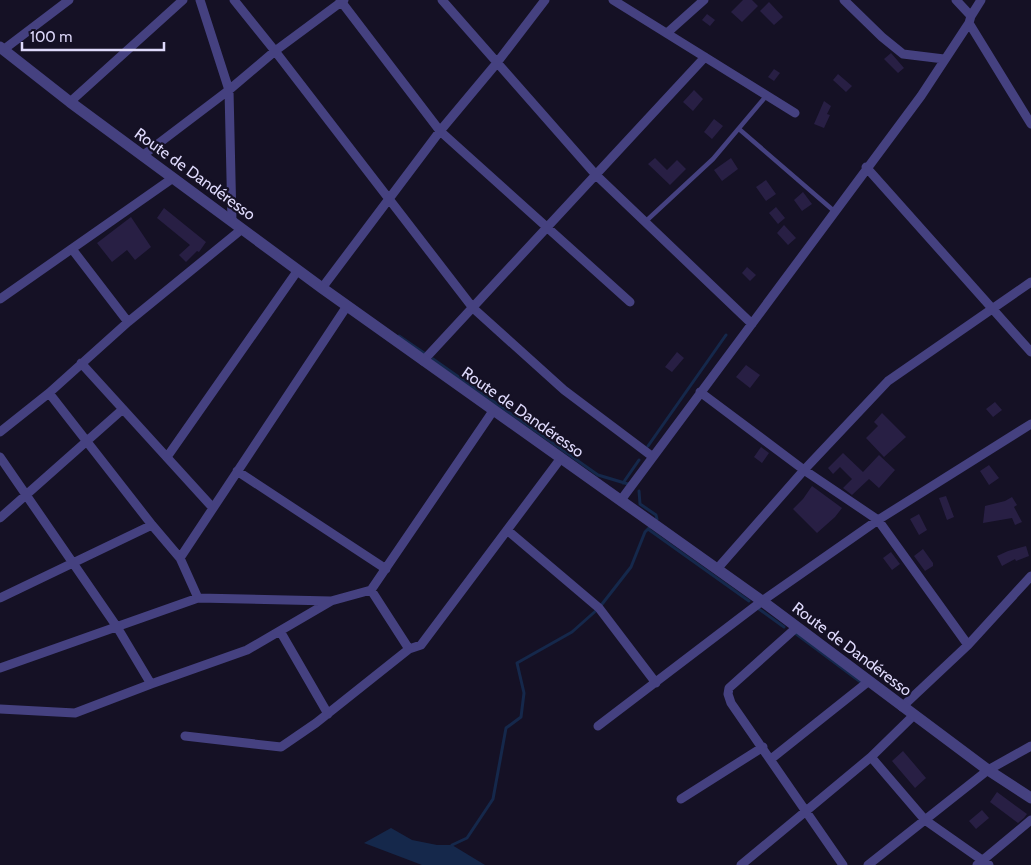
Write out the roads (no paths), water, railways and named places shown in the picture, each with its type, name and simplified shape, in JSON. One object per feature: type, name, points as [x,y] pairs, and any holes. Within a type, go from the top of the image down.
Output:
[{"type":"street","points":[[2,48],[69,0]]},
{"type":"street","points":[[70,102],[183,0]]},
{"type":"street","points":[[200,0],[229,90],[232,222]]},
{"type":"street","points":[[234,0],[276,51],[473,308],[564,390],[653,457]]},
{"type":"street","points":[[442,0],[496,64],[596,175],[752,324]]},
{"type":"street","points":[[322,288],[440,131],[496,64],[545,0]]},
{"type":"street","points":[[613,0],[795,113]]},
{"type":"street","points":[[667,34],[704,0]]},
{"type":"street","points":[[844,0],[882,37],[903,54],[944,59]]},
{"type":"street","points":[[956,0],[970,20],[1031,124]]},
{"type":"street","points":[[620,500],[920,96],[981,0]]},
{"type":"street","points":[[142,156],[342,1],[440,131],[630,302]]},
{"type":"street","name":"Route de Dandéresso","points":[[2,48],[70,102],[322,288],[797,626],[902,707],[988,770],[1031,798]]},
{"type":"street","points":[[423,361],[705,57]]},
{"type":"street","points":[[866,167],[1031,352]]},
{"type":"street","points":[[0,299],[173,178]]},
{"type":"street","points":[[0,432],[49,393],[128,322],[242,229]]},
{"type":"street","points":[[72,249],[128,322]]},
{"type":"street","points":[[167,457],[298,270]]},
{"type":"street","points":[[717,569],[804,470],[888,381],[1031,282]]},
{"type":"street","points":[[180,558],[347,306]]},
{"type":"street","points":[[81,363],[213,508]]},
{"type":"street","points":[[700,392],[804,470],[878,520],[968,645]]},
{"type":"street","points":[[49,393],[152,526],[180,558],[198,598]]},
{"type":"street","points":[[0,518],[123,409]]},
{"type":"street","points":[[0,709],[75,713],[247,650],[331,601],[371,590],[493,410]]},
{"type":"street","points":[[598,726],[762,601],[878,520],[1031,424]]},
{"type":"street","points":[[0,457],[117,627],[151,684]]},
{"type":"street","points":[[185,736],[281,747],[328,714],[409,649],[421,645],[561,458]]},
{"type":"street","points":[[237,472],[386,569]]},
{"type":"street","points":[[0,598],[152,526]]},
{"type":"street","points":[[507,530],[599,608],[656,683]]},
{"type":"street","points":[[902,707],[968,645],[1031,576]]},
{"type":"street","points":[[371,590],[409,649]]},
{"type":"street","points":[[0,668],[198,598],[331,601]]},
{"type":"street","points":[[797,626],[729,688],[728,694],[732,703],[843,865]]},
{"type":"street","points":[[280,631],[328,714]]},
{"type":"street","points":[[771,759],[869,681]]},
{"type":"street","points":[[741,865],[872,758],[914,715]]},
{"type":"street","points":[[868,865],[988,770],[1031,746]]},
{"type":"street","points":[[681,799],[763,747]]},
{"type":"street","points":[[872,758],[925,820],[983,863],[1031,820]]},
{"type":"lane","points":[[645,222],[713,159],[767,95]]},
{"type":"lane","points":[[739,129],[834,211]]},
{"type":"water","points":[[391,828],[412,840],[437,845],[452,845],[485,865],[422,865],[364,843]]},
{"type":"waterway","points":[[648,446],[726,335]]},
{"type":"waterway","points":[[399,336],[424,353]]},
{"type":"waterway","points":[[433,359],[598,475],[628,484]]},
{"type":"waterway","points":[[623,483],[639,460]]},
{"type":"waterway","points":[[639,491],[640,504],[656,515],[657,519]]},
{"type":"waterway","points":[[452,845],[467,838],[493,799],[506,728],[521,717],[524,693],[517,663],[572,632],[599,608],[631,567],[645,532],[651,526]]},
{"type":"waterway","points":[[648,529],[749,601]]},
{"type":"waterway","points":[[759,609],[784,627]]},
{"type":"waterway","points":[[795,633],[862,683]]}]
